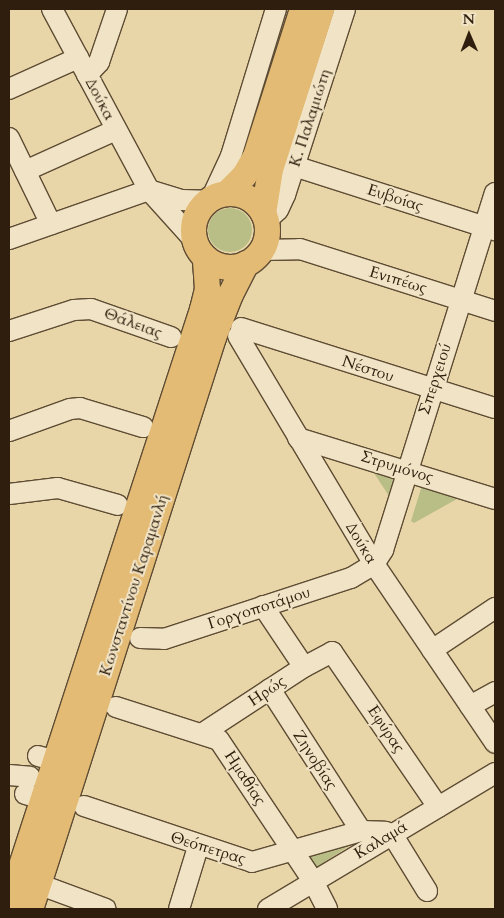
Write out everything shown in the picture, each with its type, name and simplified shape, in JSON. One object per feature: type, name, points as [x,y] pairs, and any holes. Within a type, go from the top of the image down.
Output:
[{"type":"main road","name":"Κωνσταντίνου Καραμανλή","points":[[9,902],[32,790],[47,758],[202,310],[207,288],[194,219],[215,197],[244,175],[255,156],[302,9]]},
{"type":"main road","name":"Κωνσταντίνου Καραμανλή","points":[[30,909],[47,887],[213,337],[230,294],[261,235],[270,168],[321,9]]},
{"type":"main road","points":[[200,249],[225,267],[261,235],[245,196],[215,197]]},
{"type":"street","name":"Δούκα","points":[[52,9],[149,190],[200,249]]},
{"type":"street","points":[[87,75],[99,62],[117,9]]},
{"type":"street","name":"Κωνσταντίνου Καραμανλή","points":[[215,197],[231,156],[276,9]]},
{"type":"street","name":"Κ. Παλαμιώτη","points":[[261,235],[281,206],[345,9]]},
{"type":"street","points":[[9,89],[78,58]]},
{"type":"street","points":[[25,171],[116,130]]},
{"type":"street","points":[[9,138],[51,224]]},
{"type":"street","name":"Ευβοίας","points":[[294,166],[490,228]]},
{"type":"street","points":[[9,239],[149,190],[182,200],[215,197]]},
{"type":"street","name":"Σπερχειού","points":[[374,564],[383,550],[461,300],[490,228],[495,193]]},
{"type":"street","name":"Ενιπέως","points":[[261,235],[495,311]]},
{"type":"street","name":"Θάλειας","points":[[9,331],[74,310],[91,309],[172,337]]},
{"type":"street","name":"Δούκα","points":[[239,332],[298,438],[374,564],[495,743]]},
{"type":"street","name":"Νέστου","points":[[239,332],[495,408]]},
{"type":"street","points":[[10,427],[70,409],[80,408],[143,427]]},
{"type":"street","name":"Στρυμόνος","points":[[298,438],[407,469],[495,499]]},
{"type":"street","points":[[9,494],[58,488],[118,505]]},
{"type":"street","name":"Γοργοποτάμου","points":[[140,638],[164,639],[351,578],[374,564]]},
{"type":"street","points":[[263,606],[304,667]]},
{"type":"street","points":[[432,650],[495,608]]},
{"type":"street","name":"Ηρώς","points":[[203,733],[304,667],[332,652]]},
{"type":"street","name":"Εφύρας","points":[[332,652],[438,807]]},
{"type":"street","name":"Ζηνοβίας","points":[[270,690],[361,832]]},
{"type":"street","points":[[470,706],[495,692]]},
{"type":"street","name":"Ημαθίας","points":[[116,707],[203,733],[219,740],[313,880],[327,909]]},
{"type":"street","name":"Καλαμά","points":[[268,909],[313,880],[495,773]]},
{"type":"street","points":[[9,775],[32,790]]},
{"type":"street","name":"Θεόπετρας","points":[[84,806],[198,846],[252,862],[291,849],[361,832],[377,830],[392,834]]},
{"type":"street","points":[[392,834],[427,891]]},
{"type":"street","points":[[179,909],[198,846]]},
{"type":"street","points":[[47,887],[106,909]]},
{"type":"green space","points":[[230,208],[242,212],[248,218],[252,230],[248,242],[242,248],[230,252],[218,248],[212,242],[208,230],[212,218],[218,212]]},
{"type":"green space","points":[[372,470],[395,477],[389,496]]},
{"type":"green space","points":[[423,482],[464,495],[414,523],[411,521]]},
{"type":"green space","points":[[355,842],[314,869],[304,854]]}]
